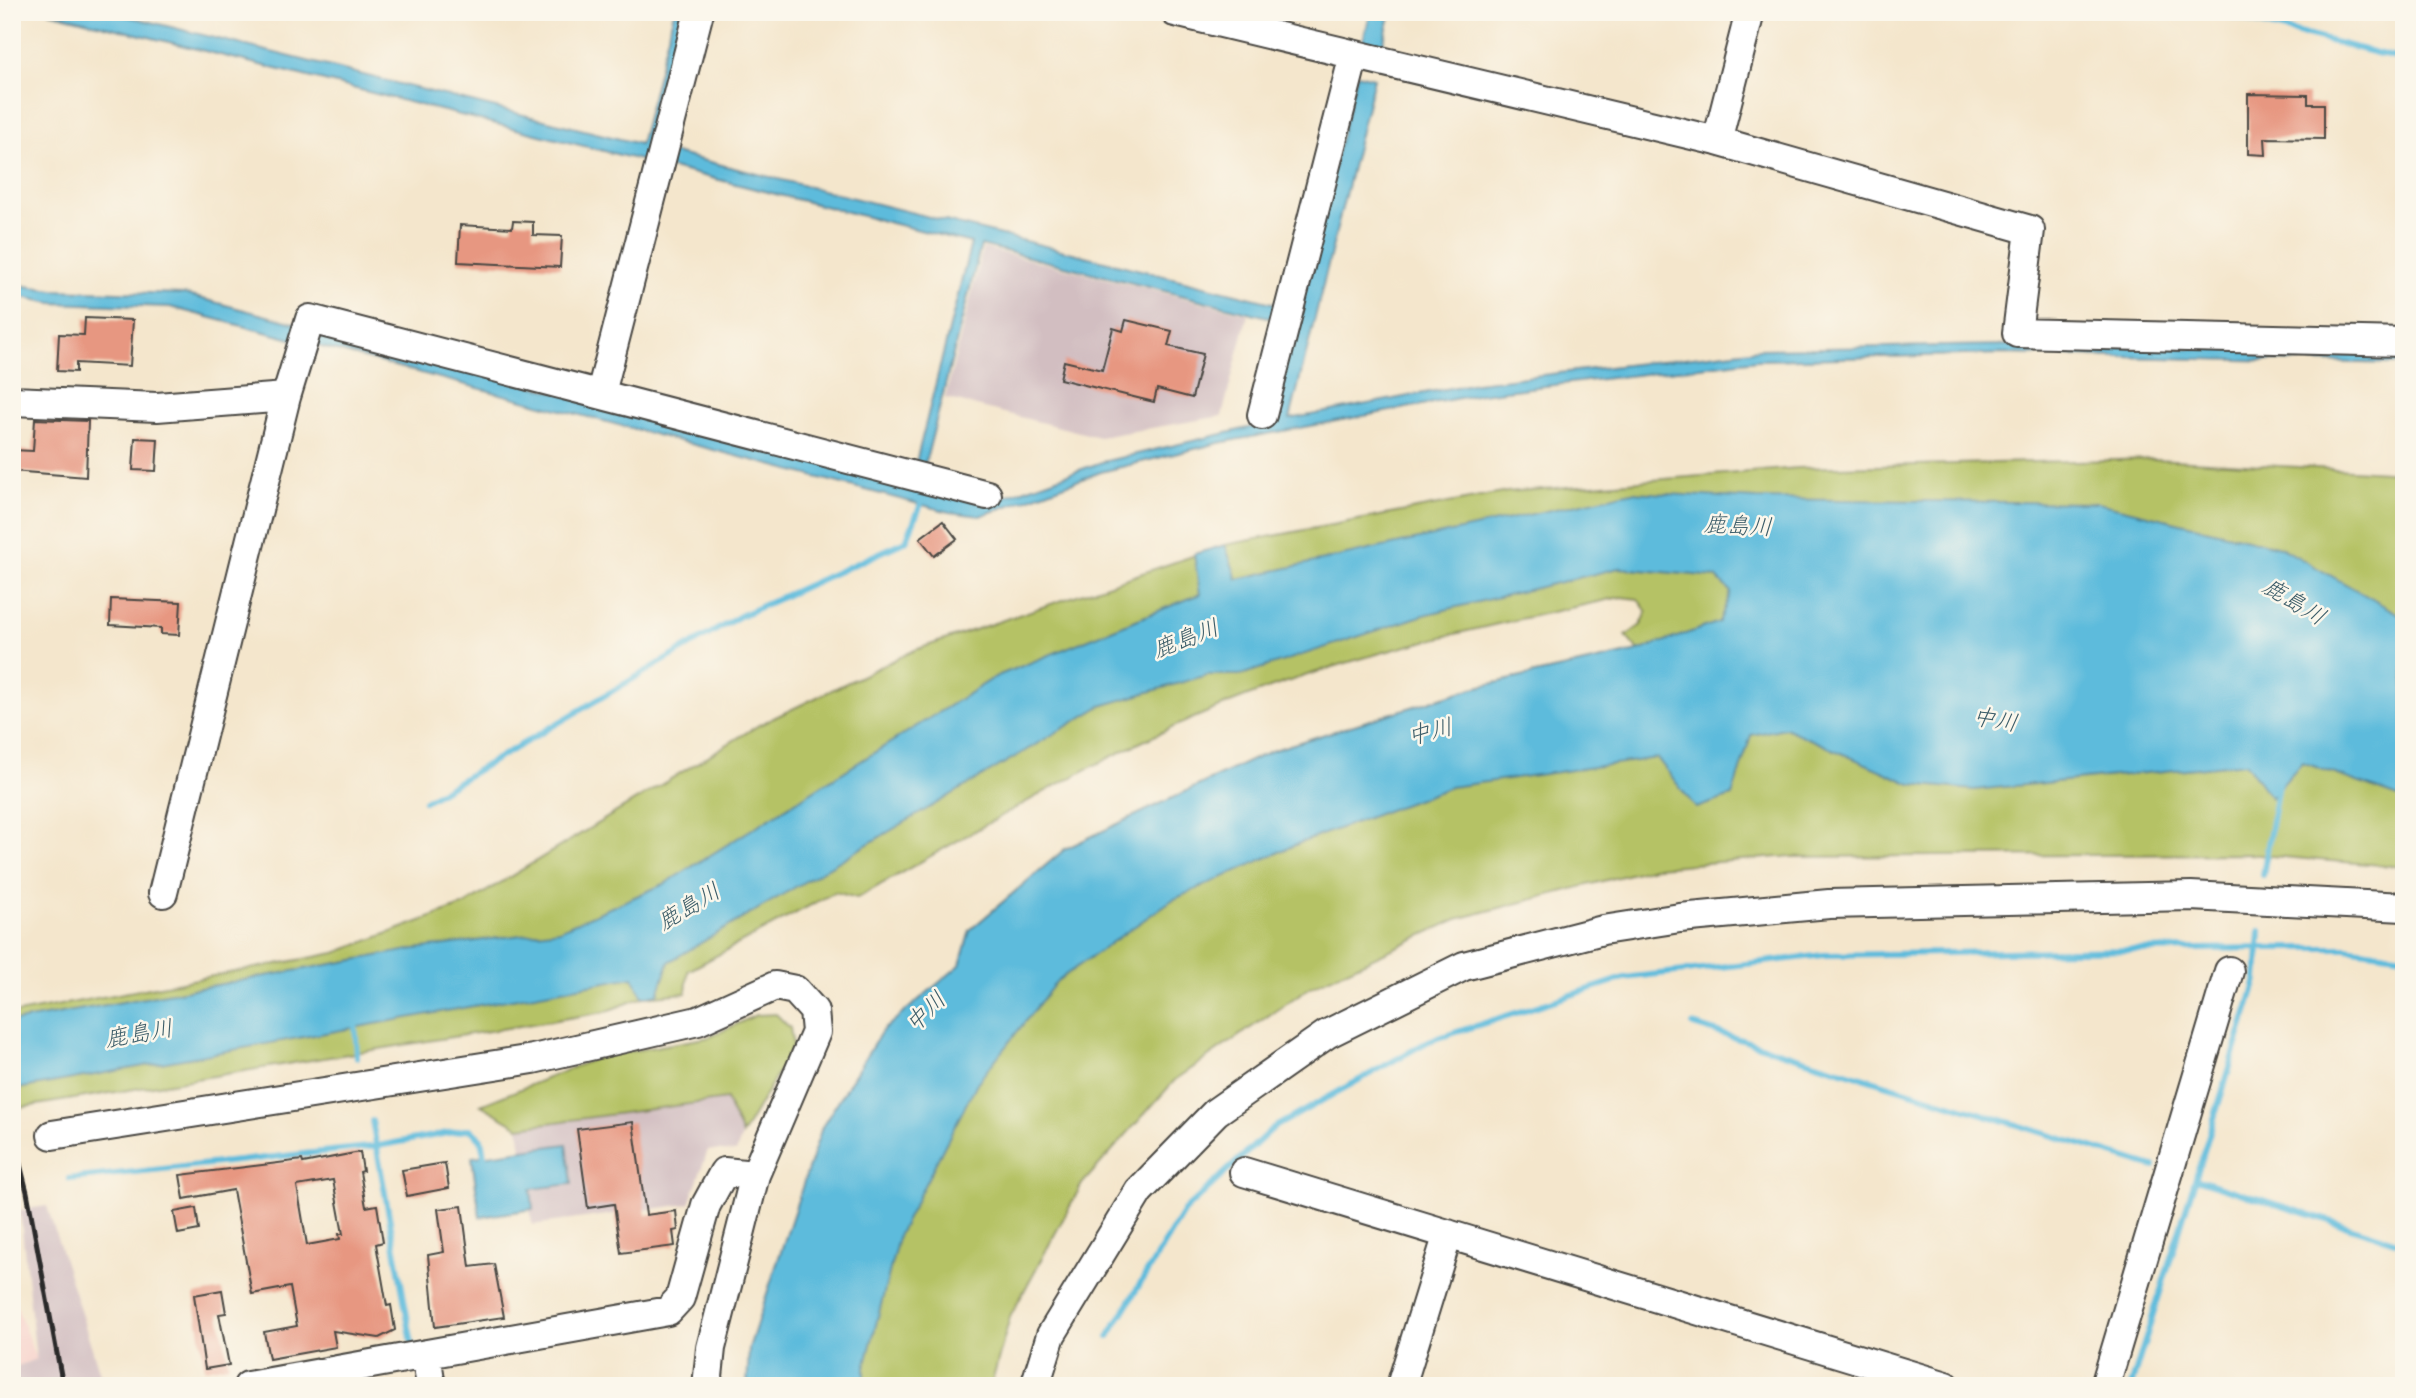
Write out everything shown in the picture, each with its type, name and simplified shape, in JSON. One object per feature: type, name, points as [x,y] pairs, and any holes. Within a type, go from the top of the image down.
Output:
[{"type":"street","points":[[601,393],[699,12]]},
{"type":"street","points":[[1175,12],[1717,141],[2030,230],[2017,333],[2404,342]]},
{"type":"street","points":[[1717,141],[1750,12]]},
{"type":"street","points":[[1262,415],[1354,55]]},
{"type":"street","points":[[163,893],[286,397],[310,319],[987,495]]},
{"type":"street","points":[[12,401],[157,407],[286,397]]},
{"type":"street","points":[[1035,1386],[1051,1335],[1139,1191],[1216,1112],[1327,1034],[1464,966],[1603,930],[1680,918],[1829,904],[2191,896],[2404,907]]},
{"type":"street","points":[[2105,1386],[2229,971]]},
{"type":"street","points":[[52,1135],[533,1059],[698,1021],[775,986],[795,990],[814,1011],[816,1032],[755,1175],[711,1348],[707,1386]]},
{"type":"street","points":[[248,1386],[668,1311],[680,1298],[706,1205],[724,1172],[755,1175]]},
{"type":"street","points":[[1244,1172],[1946,1386]]},
{"type":"street","points":[[1401,1386],[1448,1234]]},
{"type":"street","points":[[426,1354],[431,1386]]},
{"type":"shaded area","points":[[983,248],[1248,314],[1222,416],[1099,437],[945,398]]},
{"type":"shaded area","points":[[726,1099],[742,1135],[736,1152],[708,1150],[689,1204],[532,1225],[519,1127]]},
{"type":"shaded area","points":[[47,1206],[104,1386],[12,1386],[12,1368],[36,1359],[20,1210]]},
{"type":"shaded area","points":[[12,1294],[36,1359],[12,1368]]},
{"type":"green space","points":[[2155,459],[2404,473],[2404,649],[1641,501],[1259,603],[557,947],[12,1038],[12,1014],[335,953],[464,905],[759,725],[915,650],[1225,545],[1507,492],[1798,468]]},
{"type":"green space","points":[[1646,540],[1847,635],[970,930],[1065,849],[1271,751],[1473,688],[1638,651],[1626,636],[1641,625],[1647,612],[1638,599],[1621,597],[1433,639],[1340,665],[1248,696],[1147,739],[1049,790],[857,898],[835,892],[688,971],[686,993],[643,997],[605,1012],[12,1109],[12,1071],[624,959],[1077,692]]},
{"type":"green space","points":[[1681,691],[2404,759],[2404,867],[2247,854],[1779,857],[1657,867],[1457,919],[1310,987],[1175,1080],[1082,1184],[1010,1317],[991,1386],[826,1386],[1014,957]]},
{"type":"green space","points":[[776,1014],[790,1028],[793,1047],[742,1135],[726,1099],[519,1127],[481,1105],[599,1057],[710,1037],[756,1015]]},
{"type":"water","points":[[49,12],[111,12],[640,144],[674,12],[684,12],[650,147],[1280,305],[1276,319],[981,245],[925,464],[916,462],[971,243]]},
{"type":"water","points":[[1371,12],[1391,12],[1382,49],[1362,44]]},
{"type":"water","points":[[1357,74],[1374,78],[1290,419],[1476,383],[1759,349],[2007,345],[2401,352],[2400,364],[2005,354],[1757,360],[1481,394],[1219,443],[1101,472],[980,516],[949,512],[170,307],[51,303],[12,295],[12,284],[53,290],[184,294],[953,497],[986,503],[1102,462],[1270,423]]},
{"type":"water","points":[[1632,492],[1757,499],[2098,503],[2280,547],[2404,617],[2404,799],[2302,762],[2271,798],[2246,763],[1974,790],[1911,784],[1785,728],[1751,735],[1732,796],[1696,808],[1657,758],[1451,787],[1297,844],[1172,900],[1057,981],[977,1083],[899,1234],[865,1368],[865,1386],[747,1386],[749,1348],[822,1127],[882,1031],[960,965],[970,930],[1065,849],[1271,751],[1473,688],[1638,651],[1719,622],[1731,592],[1716,577],[1619,568],[1424,615],[1241,675],[1207,675],[1101,706],[669,962],[658,994],[643,997],[633,977],[12,1090],[12,1022],[415,949],[559,930],[664,884],[997,676],[1200,594],[1194,554],[1225,545],[1237,579]]},
{"type":"water","points":[[567,1144],[572,1184],[531,1189],[533,1209],[480,1217],[472,1157]]},
{"type":"building","points":[[2248,94],[2308,95],[2308,104],[2324,104],[2324,139],[2265,138],[2266,155],[2248,154]]},
{"type":"building","points":[[513,221],[533,222],[533,235],[562,236],[560,267],[458,262],[460,225],[512,228]]},
{"type":"building","points":[[85,318],[133,320],[130,366],[76,363],[76,372],[57,371],[59,334],[84,335]]},
{"type":"building","points":[[1126,320],[1172,331],[1168,346],[1203,354],[1192,398],[1157,389],[1154,402],[1060,379],[1064,361],[1102,370],[1113,328],[1123,331]]},
{"type":"building","points":[[35,419],[88,421],[86,477],[12,471],[12,450],[33,451]]},
{"type":"building","points":[[135,438],[158,439],[156,471],[133,470]]},
{"type":"building","points":[[943,521],[957,539],[934,556],[920,538]]},
{"type":"building","points":[[111,599],[181,602],[179,635],[161,634],[161,628],[110,625]]},
{"type":"building","points":[[633,1122],[646,1215],[676,1211],[678,1230],[673,1231],[675,1246],[621,1253],[614,1204],[588,1208],[577,1129]]},
{"type":"building","points":[[360,1152],[363,1171],[360,1172],[366,1207],[377,1205],[383,1242],[376,1244],[387,1306],[391,1305],[395,1330],[379,1338],[333,1331],[336,1347],[269,1359],[264,1332],[297,1326],[290,1287],[252,1294],[233,1190],[184,1199],[180,1175],[302,1160],[303,1163]],"holes":[[[333,1180],[343,1234],[339,1234],[340,1239],[307,1245],[297,1186]]]},
{"type":"building","points":[[445,1163],[449,1188],[407,1196],[402,1170]]},
{"type":"building","points":[[462,1206],[470,1267],[494,1264],[504,1317],[435,1327],[428,1255],[444,1252],[438,1209]]},
{"type":"building","points":[[196,1208],[199,1230],[178,1234],[174,1212]]},
{"type":"building","points":[[222,1290],[226,1313],[219,1314],[229,1365],[205,1369],[194,1295]]},
{"type":"waterway","points":[[2215,12],[2404,60]]},
{"type":"waterway","points":[[425,801],[740,616],[906,541],[923,499]]},
{"type":"waterway","points":[[2263,875],[2278,784]]},
{"type":"waterway","points":[[2131,1386],[2257,980],[2260,931]]},
{"type":"waterway","points":[[1108,1337],[1184,1211],[1273,1128],[1429,1041],[1624,978],[1824,955],[2346,948],[2404,956]]},
{"type":"waterway","points":[[355,1020],[357,1057]]},
{"type":"waterway","points":[[1693,1025],[2154,1167]]},
{"type":"waterway","points":[[372,1121],[413,1349]]},
{"type":"waterway","points":[[69,1179],[378,1146],[470,1129],[481,1139],[485,1161]]},
{"type":"waterway","points":[[2195,1179],[2404,1244]]},
{"type":"railway","points":[[12,1132],[27,1192],[63,1386]]},
{"type":"water label","name":"鹿島川","points":[[1738,526]]},
{"type":"water label","name":"鹿島川","points":[[2294,602]]},
{"type":"water label","name":"鹿島川","points":[[1186,639]]},
{"type":"water label","name":"中川","points":[[1995,720]]},
{"type":"water label","name":"中川","points":[[1430,732]]},
{"type":"water label","name":"鹿島川","points":[[689,907]]},
{"type":"water label","name":"中川","points":[[926,1012]]},
{"type":"water label","name":"鹿島川","points":[[139,1034]]}]
